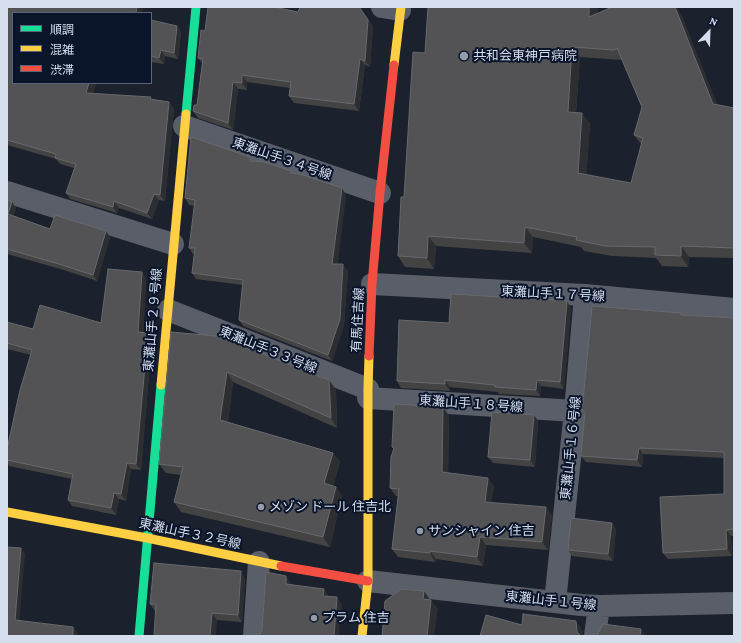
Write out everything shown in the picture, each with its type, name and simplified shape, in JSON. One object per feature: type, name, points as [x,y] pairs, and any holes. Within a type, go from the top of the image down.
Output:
[{"type":"street","name":"東灘山手２９号線","points":[[139,636],[173,244],[196,7]]},
{"type":"street","name":"有馬住吉線","points":[[362,636],[368,581],[368,394],[372,284],[394,8]]},
{"type":"street","name":"東灘山手３４号線","points":[[184,126],[380,193]]},
{"type":"street","points":[[7,192],[173,244]]},
{"type":"street","name":"東灘山手１７号線","points":[[372,284],[585,295],[734,309]]},
{"type":"street","name":"東灘山手１６号線","points":[[555,602],[575,411],[585,295]]},
{"type":"street","name":"東灘山手３３号線","points":[[168,310],[368,394]]},
{"type":"street","name":"東灘山手１８号線","points":[[368,394],[575,411]]},
{"type":"street","name":"東灘山手３２号線","points":[[7,512],[147,538],[259,562],[368,581]]},
{"type":"street","points":[[254,636],[259,562]]},
{"type":"street","name":"東灘山手１号線","points":[[368,581],[599,606],[734,603]]},
{"type":"street","points":[[595,636],[599,606]]},
{"type":"building","points":[[7,7],[137,7],[136,12],[12,12],[12,84],[89,84],[86,93],[151,97],[150,99],[169,102],[160,195],[154,194],[147,213],[114,201],[113,207],[66,193],[76,164],[55,158],[56,154],[7,140]]},
{"type":"building","points":[[208,7],[274,7],[298,12],[300,7],[359,7],[368,20],[365,61],[360,59],[354,104],[289,96],[291,82],[242,75],[242,83],[233,82],[228,123],[193,111],[194,105],[197,105],[203,59],[198,58],[201,30],[205,31]]},
{"type":"building","points":[[428,7],[589,7],[589,17],[612,7],[675,7],[713,104],[734,108],[734,248],[681,246],[681,256],[655,255],[655,247],[605,246],[576,240],[577,237],[525,227],[524,243],[428,236],[427,258],[398,256],[401,197],[404,197],[413,52],[425,53]],"holes":[[[572,47],[614,50],[617,48],[642,107],[634,135],[643,138],[631,183],[578,173],[582,113],[568,112]]]},
{"type":"building","points":[[152,20],[177,26],[174,53],[161,50],[159,58],[152,56]]},
{"type":"building","points":[[191,137],[250,157],[250,161],[265,162],[291,171],[291,173],[300,174],[342,188],[332,264],[343,264],[340,319],[328,355],[239,320],[243,280],[192,273],[195,248],[189,248],[195,200],[185,198]]},
{"type":"building","points":[[7,200],[12,202],[8,214],[50,229],[55,215],[106,231],[93,275],[7,249]]},
{"type":"building","points":[[108,269],[142,272],[138,332],[148,333],[136,464],[127,463],[121,494],[114,493],[111,508],[68,500],[73,474],[7,460],[7,449],[20,390],[32,350],[7,343],[7,322],[33,329],[40,305],[101,323]]},
{"type":"building","points":[[451,294],[567,301],[560,382],[537,380],[536,390],[495,387],[495,385],[445,380],[445,384],[397,381],[399,320],[449,323]]},
{"type":"building","points":[[592,306],[681,313],[681,315],[734,318],[734,529],[726,530],[727,549],[663,553],[660,497],[724,494],[724,452],[639,448],[637,460],[581,456],[585,412],[582,412]]},
{"type":"building","points":[[171,332],[216,336],[329,380],[331,418],[227,372],[220,420],[333,453],[324,483],[336,487],[323,537],[174,502],[183,467],[159,464]]},
{"type":"building","points":[[394,404],[443,407],[442,472],[488,478],[485,502],[546,507],[542,542],[480,537],[477,557],[430,551],[430,553],[392,549],[399,489],[390,488],[391,457],[394,448],[392,447]]},
{"type":"building","points":[[492,412],[534,415],[530,460],[488,457]]},
{"type":"building","points":[[571,518],[612,523],[608,554],[568,550]]},
{"type":"building","points":[[7,547],[21,548],[15,620],[73,627],[73,636],[7,636]]},
{"type":"building","points":[[154,563],[241,571],[238,615],[212,613],[210,636],[154,636],[156,604],[150,604]]},
{"type":"building","points":[[266,572],[286,576],[286,584],[324,589],[323,596],[337,597],[334,636],[259,636],[262,630]]},
{"type":"building","points":[[401,589],[424,591],[423,599],[431,600],[427,636],[382,636],[385,601]]},
{"type":"building","points":[[523,614],[576,621],[577,632],[581,636],[480,636],[486,615],[522,625]]},
{"type":"building","points":[[603,624],[641,629],[640,636],[596,636]]},
{"type":"traffic: fast","points":[[186,114],[196,7]]},
{"type":"traffic: fast","points":[[139,636],[161,385]]},
{"type":"traffic: slow","points":[[394,65],[401,7]]},
{"type":"traffic: slow","points":[[161,385],[186,114]]},
{"type":"traffic: slow","points":[[362,636],[368,581],[369,356]]},
{"type":"traffic: slow","points":[[7,512],[147,538],[281,566]]},
{"type":"traffic: jam","points":[[369,356],[372,284],[394,65]]},
{"type":"traffic: jam","points":[[281,566],[368,581]]},
{"type":"place","name":"共和会東神戸病院","points":[[464,56]]},
{"type":"place","name":"メゾン ドール 住吉北","points":[[261,507]]},
{"type":"place","name":"サンシャイン 住吉","points":[[420,531]]},
{"type":"place","name":"プラム 住吉","points":[[314,618]]}]
